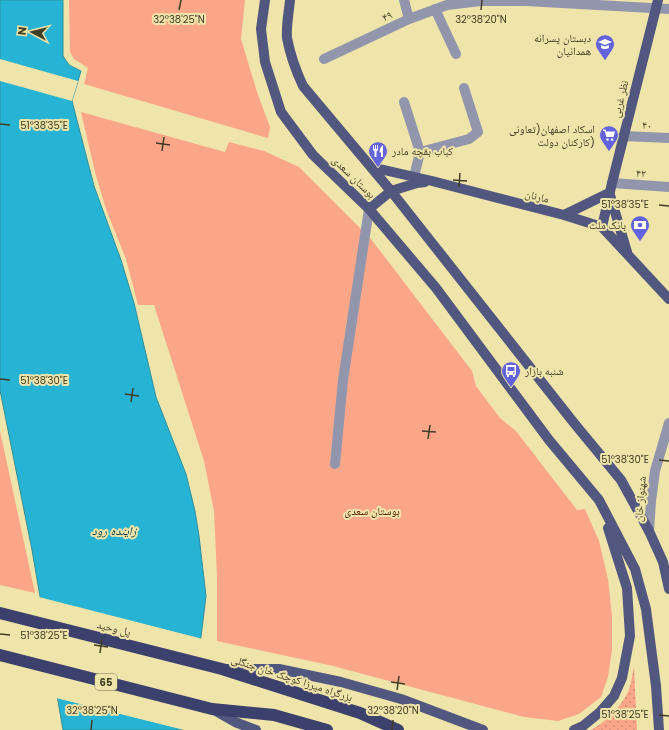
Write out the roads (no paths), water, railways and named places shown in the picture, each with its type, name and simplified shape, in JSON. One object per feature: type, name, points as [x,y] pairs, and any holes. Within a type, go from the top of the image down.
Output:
[{"type":"highway","name":"پل وحید","points":[[0,613],[222,669]]},
{"type":"highway","name":"65","points":[[0,655],[212,709],[274,715],[327,730]]},
{"type":"highway","name":"بزرگراه میرزا کوچک خان جنگلی","points":[[222,669],[360,713],[398,730]]},
{"type":"main road","name":"بوستان سعدی","points":[[265,0],[261,29],[265,62],[281,112],[314,155],[369,209],[436,288],[550,440],[599,500],[635,569],[646,610],[656,686],[659,730]]},
{"type":"main road","name":"بوستان سعدی","points":[[290,0],[287,22],[288,38],[297,73],[303,86],[391,191],[574,423],[621,480],[650,532],[664,562],[669,589]]},
{"type":"main road","name":"نظر غربی","points":[[602,227],[610,188],[657,4]]},
{"type":"main road","name":"مارنان","points":[[371,167],[564,215],[602,227],[669,298]]},
{"type":"main road","points":[[369,209],[391,191],[418,182],[432,181]]},
{"type":"main road","points":[[564,215],[610,188],[628,255]]},
{"type":"main road","points":[[574,730],[584,726],[600,712],[614,696],[622,678],[630,636],[627,588],[599,500]]},
{"type":"main road","points":[[664,562],[669,574]]},
{"type":"main road","points":[[222,669],[279,669],[341,682],[401,699],[483,730]]},
{"type":"main road","points":[[212,709],[235,722],[256,730]]},
{"type":"street","points":[[404,0],[408,19]]},
{"type":"street","name":"۴۹","points":[[324,59],[408,19],[447,5],[482,0],[526,0],[657,4],[669,9]]},
{"type":"street","points":[[435,9],[456,54]]},
{"type":"street","points":[[420,152],[469,140],[478,132],[464,88]]},
{"type":"street","points":[[404,102],[420,152],[414,177]]},
{"type":"street","name":"۴۰","points":[[623,136],[669,138]]},
{"type":"street","name":"۴۲","points":[[610,188],[669,187]]},
{"type":"street","points":[[334,464],[343,380],[369,209]]},
{"type":"street","name":"شهنواز خان","points":[[650,532],[651,501],[655,471],[669,423]]},
{"type":"water","name":"زاینده رود","points":[[0,0],[63,0],[63,56],[69,65],[81,71],[72,101],[94,186],[121,260],[134,303],[156,397],[186,474],[195,511],[206,596],[201,637],[182,730],[63,730],[32,550],[0,390]]},
{"type":"place","name":"دبستان پسرانه همدانیان","points":[[605,61]]},
{"type":"place","name":"اسکاد اصفهان(تعاونی کارکنان دولت)","points":[[609,152]]},
{"type":"place","name":"کباب بقچه مادر","points":[[378,168]]},
{"type":"place","name":"بانک ملت","points":[[640,242]]},
{"type":"place","name":"شنبه بازار","points":[[511,388]]}]
